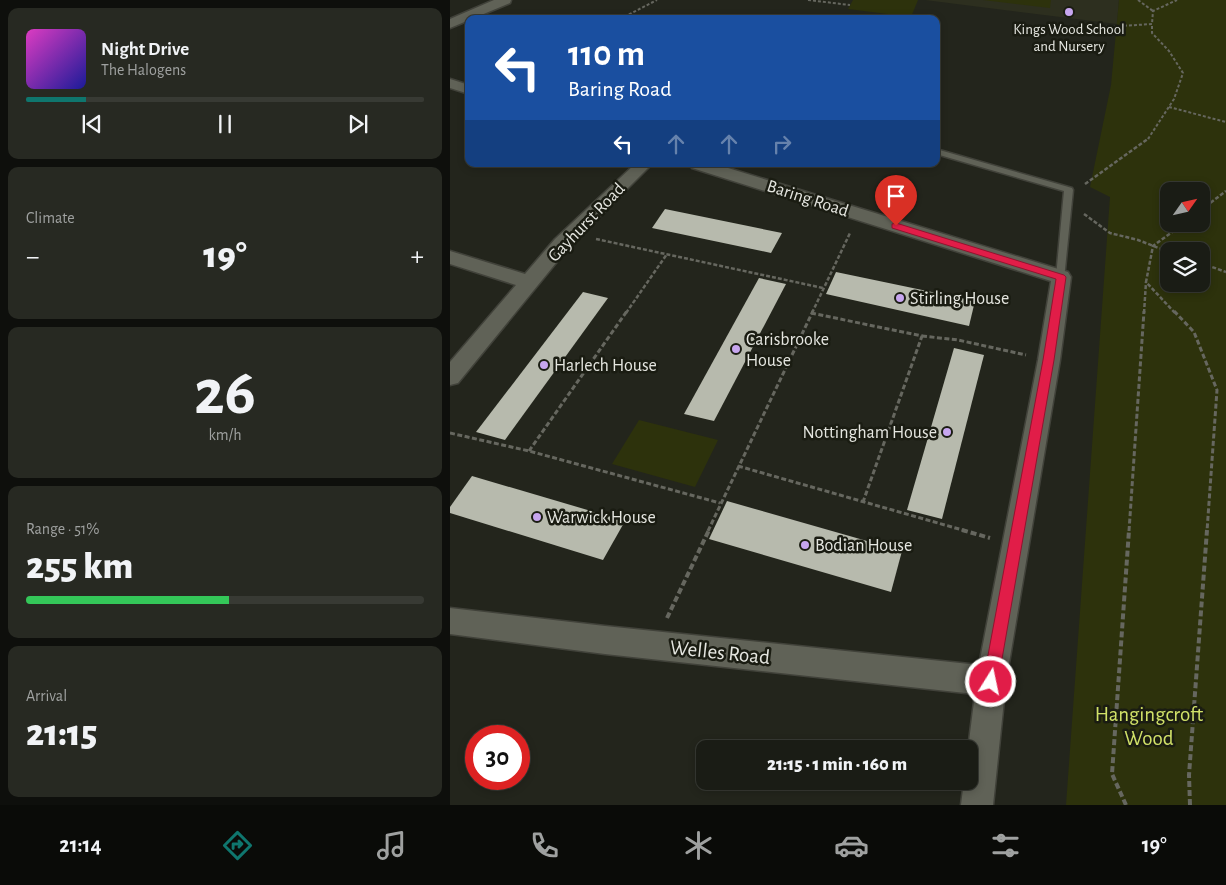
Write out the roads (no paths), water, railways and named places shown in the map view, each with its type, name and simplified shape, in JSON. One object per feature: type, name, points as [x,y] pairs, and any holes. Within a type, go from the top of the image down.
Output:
[{"type":"street","points":[[471,15],[505,0]]},
{"type":"street","points":[[450,24],[465,17]]},
{"type":"street","points":[[450,83],[465,89]]},
{"type":"street","name":"Gayhurst Road","points":[[450,377],[571,234],[641,167]]},
{"type":"street","name":"Baring Road","points":[[708,167],[1061,277]]},
{"type":"street","points":[[450,257],[530,282]]},
{"type":"street","points":[[976,805],[991,682],[1049,360],[1061,277]]},
{"type":"street","name":"Welles Road","points":[[450,621],[991,682]]},
{"type":"lane","points":[[940,152],[1070,188],[1066,207],[1061,277]]},
{"type":"place","name":"Kings Wood School and Nursery","points":[[1069,12]]},
{"type":"place","name":"Stirling House","points":[[900,298]]},
{"type":"place","name":"Carisbrooke House","points":[[736,349]]},
{"type":"place","name":"Harlech House","points":[[544,365]]},
{"type":"place","name":"Nottingham House","points":[[947,432]]},
{"type":"place","name":"Warwick House","points":[[537,517]]},
{"type":"place","name":"Bodian House","points":[[805,545]]},
{"type":"park label","name":"Hangingcroft Wood","points":[[1149,726]]}]
